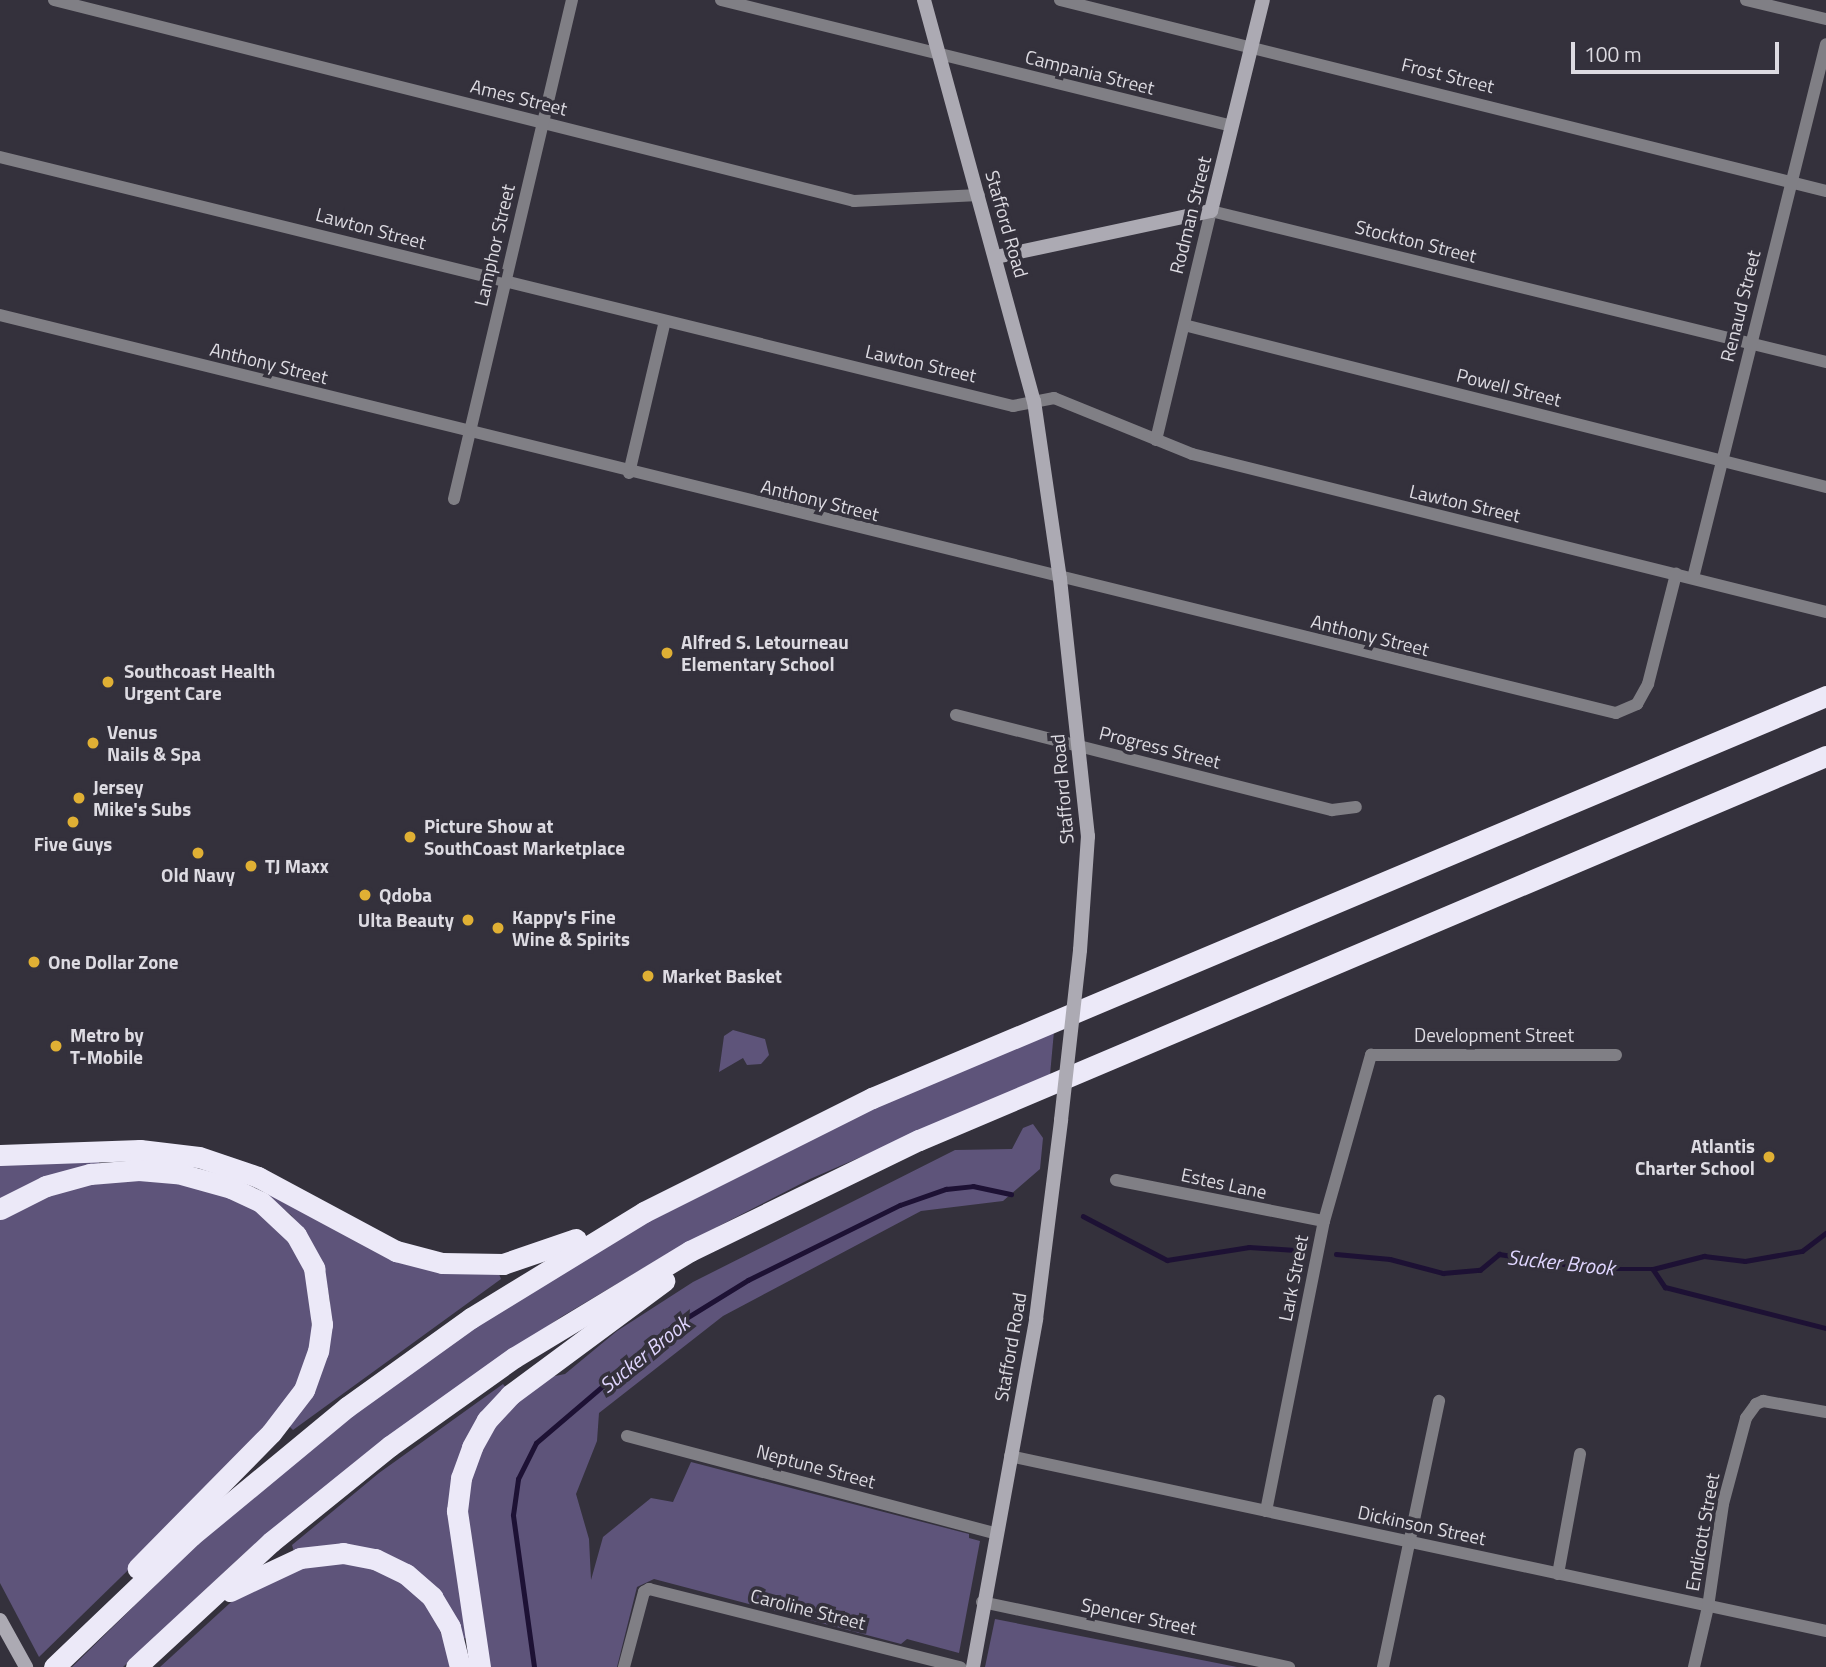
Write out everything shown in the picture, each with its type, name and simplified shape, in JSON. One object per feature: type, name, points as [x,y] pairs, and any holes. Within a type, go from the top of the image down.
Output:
[{"type":"highway","points":[[0,1155],[139,1150],[198,1157],[258,1177],[396,1251],[474,1266],[503,1264],[546,1252],[906,1083],[1826,696]]},
{"type":"highway","points":[[138,1667],[300,1517],[494,1371],[690,1251],[919,1140],[1826,756]]},
{"type":"highway","points":[[480,1667],[460,1548],[458,1493],[472,1447],[498,1407],[655,1286],[919,1140]]},
{"type":"highway","points":[[0,1209],[46,1186],[90,1174],[139,1170],[194,1176],[249,1195],[280,1217],[303,1245],[320,1292],[318,1351],[296,1402],[141,1564],[67,1654]]},
{"type":"highway","points":[[67,1654],[229,1502],[347,1407],[514,1290],[689,1187]]},
{"type":"highway","points":[[138,1667],[246,1580],[300,1558],[342,1553],[391,1565],[419,1584],[450,1627],[460,1667]]},
{"type":"street","name":"Ames Street","points":[[54,0],[853,201],[979,195]]},
{"type":"street","name":"Lamphor Street","points":[[454,499],[572,0]]},
{"type":"street","name":"Campania Street","points":[[721,0],[1232,126]]},
{"type":"street","name":"Stafford Road","points":[[924,0],[1034,401],[1060,579],[1088,836],[1080,950],[1036,1319],[982,1602],[973,1667]]},
{"type":"street","name":"Frost Street","points":[[1060,0],[1826,191]]},
{"type":"street","name":"Rodman Street","points":[[1156,440],[1262,0]]},
{"type":"street","points":[[1746,0],[1826,19]]},
{"type":"street","name":"Renaud Street","points":[[1693,578],[1826,44]]},
{"type":"street","name":"Lawton Street","points":[[0,157],[1013,406],[1054,398],[1192,454],[1826,612]]},
{"type":"street","name":"Stockton Street","points":[[996,257],[1211,211],[1826,362]]},
{"type":"street","name":"Anthony Street","points":[[0,315],[1578,707],[1616,713],[1631,708],[1648,684],[1676,574]]},
{"type":"street","points":[[629,473],[665,321]]},
{"type":"street","name":"Powell Street","points":[[1184,325],[1826,487]]},
{"type":"street","name":"Progress Street","points":[[956,715],[1332,810],[1356,807]]},
{"type":"street","name":"Development Street","points":[[1371,1055],[1616,1055]]},
{"type":"street","name":"Lark Street","points":[[1266,1511],[1324,1221],[1371,1055]]},
{"type":"street","name":"Estes Lane","points":[[1116,1180],[1324,1221]]},
{"type":"street","points":[[1383,1667],[1439,1401]]},
{"type":"street","name":"Endicott Street","points":[[1694,1667],[1708,1607],[1723,1504],[1740,1436],[1755,1405],[1788,1403],[1826,1412]]},
{"type":"street","name":"Neptune Street","points":[[627,1436],[995,1533]]},
{"type":"street","points":[[1558,1574],[1580,1454]]},
{"type":"street","name":"Dickinson Street","points":[[1010,1457],[1826,1632]]},
{"type":"street","name":"Caroline Street","points":[[624,1667],[646,1589],[960,1667]]},
{"type":"street","name":"Spencer Street","points":[[982,1602],[1289,1667]]},
{"type":"street","points":[[0,1620],[26,1667]]},
{"type":"shaded area","points":[[733,1030],[765,1039],[769,1055],[761,1064],[747,1065],[743,1058],[719,1072],[724,1036]]},
{"type":"shaded area","points":[[1054,1031],[1050,1075],[810,1179],[684,1244],[561,1317],[370,1450],[248,1550],[123,1667],[72,1667],[218,1524],[349,1418],[497,1312],[640,1224],[831,1127]]},
{"type":"shaded area","points":[[1033,1124],[1043,1138],[1040,1169],[1003,1201],[921,1211],[723,1316],[599,1413],[597,1441],[576,1494],[589,1539],[591,1580],[603,1537],[651,1498],[673,1502],[691,1462],[969,1534],[969,1538],[980,1541],[959,1653],[907,1639],[901,1644],[654,1579],[637,1587],[617,1667],[489,1667],[465,1521],[473,1467],[503,1414],[545,1378],[565,1374],[617,1331],[693,1282],[955,1150],[1012,1149],[1023,1128]]},
{"type":"shaded area","points":[[99,1158],[99,1166],[0,1201],[0,1162]]},
{"type":"shaded area","points":[[156,1178],[231,1195],[281,1227],[308,1271],[313,1342],[292,1396],[160,1539],[39,1657],[0,1583],[0,1219],[33,1201],[87,1185]]},
{"type":"shaded area","points":[[270,1191],[379,1252],[499,1274],[501,1279],[293,1430],[289,1426],[330,1330],[330,1301],[324,1270],[309,1239],[291,1215],[268,1197]]},
{"type":"shaded area","points":[[503,1384],[507,1389],[464,1447],[469,1637],[463,1639],[420,1574],[294,1552],[292,1545],[379,1473]]},
{"type":"shaded area","points":[[330,1561],[387,1571],[432,1608],[453,1667],[160,1667],[241,1593],[289,1569]]},
{"type":"shaded area","points":[[995,1619],[1237,1667],[985,1667]]},
{"type":"waterway","name":"Sucker Brook","points":[[534,1667],[513,1515],[518,1479],[536,1443],[672,1327],[748,1280],[900,1205],[946,1189],[973,1186],[1011,1194]]},
{"type":"waterway","name":"Sucker Brook","points":[[1083,1216],[1167,1260],[1249,1247],[1295,1250]]},
{"type":"waterway","name":"Sucker Brook","points":[[1336,1254],[1390,1259],[1443,1273],[1480,1270],[1499,1254],[1596,1269],[1653,1269],[1704,1256],[1745,1261],[1802,1251],[1826,1233]]},
{"type":"waterway","points":[[1653,1269],[1665,1287],[1826,1328]]},
{"type":"place","name":"Alfred S. Letourneau Elementary School","points":[[667,653]]},
{"type":"place","name":"Southcoast Health Urgent Care","points":[[108,682]]},
{"type":"place","name":"Venus Nails & Spa","points":[[93,743]]},
{"type":"place","name":"Jersey Mike's Subs","points":[[79,798]]},
{"type":"place","name":"Five Guys","points":[[73,822]]},
{"type":"place","name":"Picture Show at SouthCoast Marketplace","points":[[410,837]]},
{"type":"place","name":"Old Navy","points":[[198,853]]},
{"type":"place","name":"TJ Maxx","points":[[251,866]]},
{"type":"place","name":"Qdoba","points":[[365,895]]},
{"type":"place","name":"Ulta Beauty","points":[[468,920]]},
{"type":"place","name":"Kappy's Fine Wine & Spirits","points":[[498,928]]},
{"type":"place","name":"One Dollar Zone","points":[[34,962]]},
{"type":"place","name":"Market Basket","points":[[648,976]]},
{"type":"place","name":"Metro by T-Mobile","points":[[56,1046]]},
{"type":"place","name":"Atlantis Charter School","points":[[1769,1157]]}]
